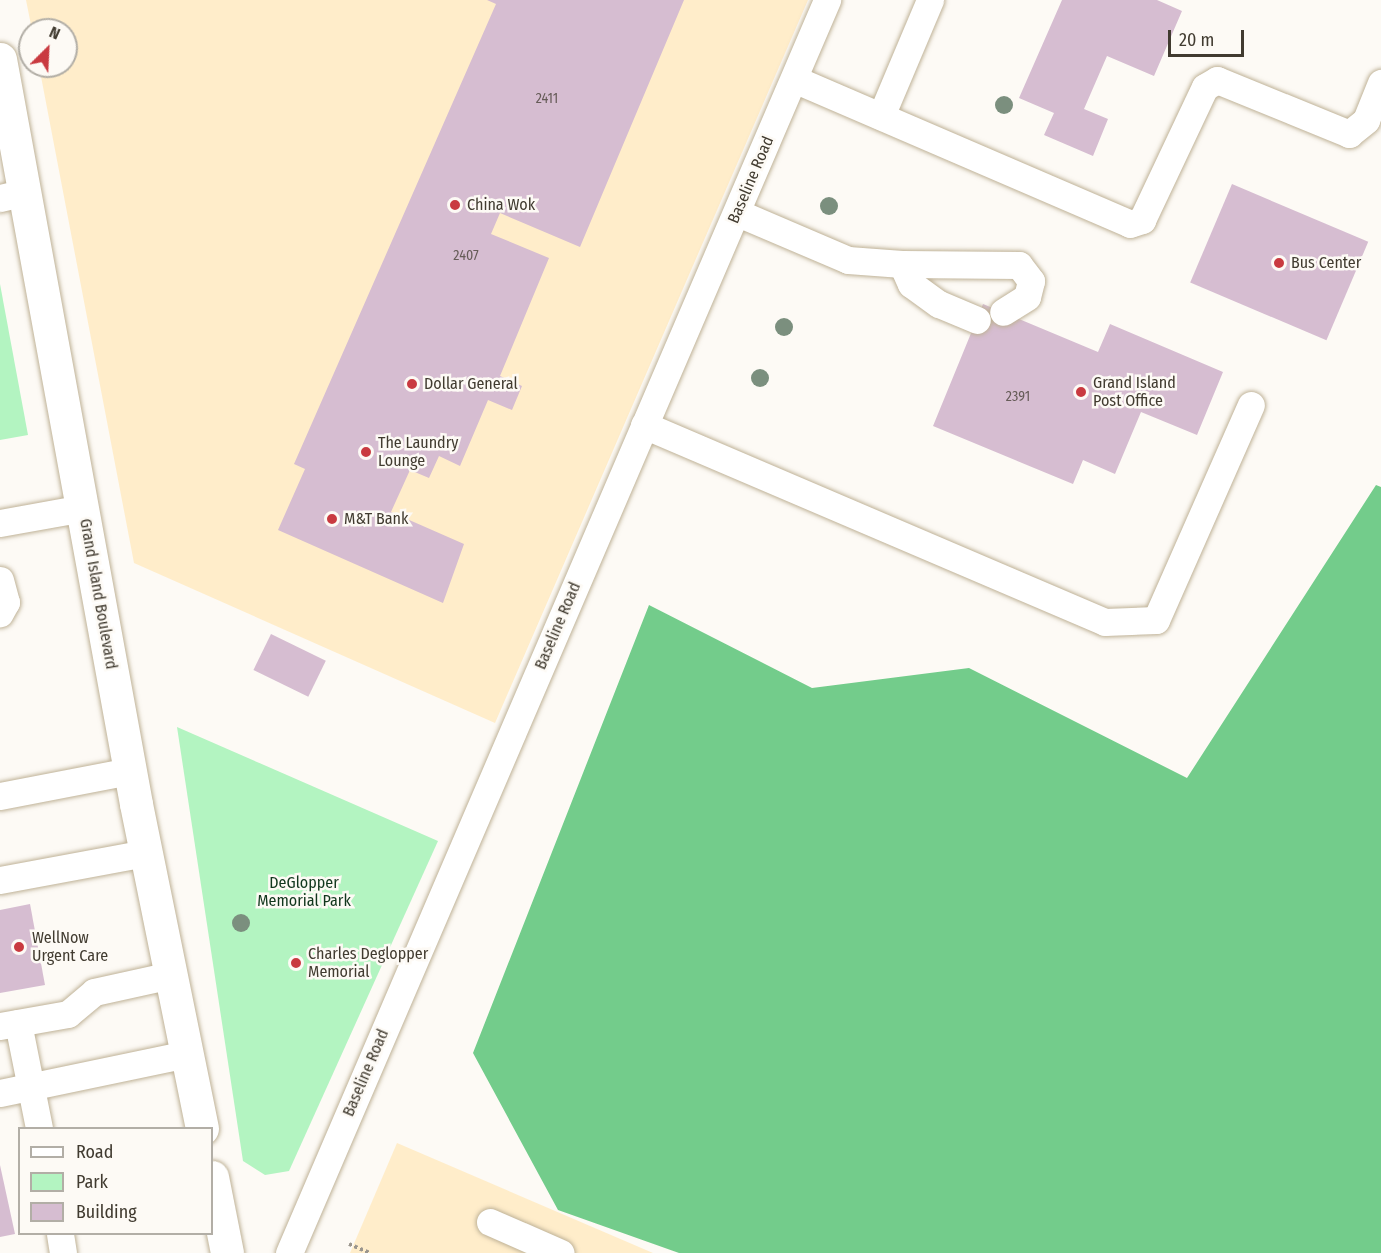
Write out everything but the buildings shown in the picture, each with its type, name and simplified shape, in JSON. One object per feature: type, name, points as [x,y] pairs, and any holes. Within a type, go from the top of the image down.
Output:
[{"type":"main road","name":"Grand Island Boulevard","points":[[0,59],[13,195],[83,508],[130,771],[202,1127]]},
{"type":"main road","points":[[213,1182],[227,1253]]},
{"type":"street","name":"Baseline Road","points":[[289,1253],[644,425],[738,213],[827,0]]},
{"type":"street","points":[[881,116],[930,0]]},
{"type":"street","points":[[794,79],[1130,224],[1142,220],[1204,87],[1217,80],[1349,134],[1366,120],[1381,83]]},
{"type":"street","points":[[738,213],[848,260],[902,264],[1019,266],[1030,281],[1027,297],[1002,312]]},
{"type":"street","points":[[902,264],[911,284],[939,304],[977,320]]},
{"type":"street","points":[[644,425],[1105,621],[1156,621],[1251,405]]},
{"type":"street","points":[[0,523],[83,508]]},
{"type":"street","points":[[0,580],[6,602],[0,613]]},
{"type":"street","points":[[0,796],[130,771]]},
{"type":"street","points":[[0,880],[146,853]]},
{"type":"street","points":[[39,1127],[32,1088],[9,1024],[68,1014],[94,992],[171,975]]},
{"type":"street","points":[[0,1093],[187,1054]]},
{"type":"street","points":[[490,1222],[561,1253]]},
{"type":"street","points":[[60,1235],[63,1253]]},
{"type":"path","points":[[349,1244],[370,1253]]},
{"type":"shaded area","points":[[26,0],[808,0],[495,723],[134,563],[41,78],[78,78],[78,18],[30,18]]},
{"type":"shaded area","points":[[397,1143],[653,1253],[350,1253]]},
{"type":"green space","points":[[0,284],[28,435],[0,440]]},
{"type":"green space","points":[[1376,485],[1381,487],[1381,1253],[679,1253],[558,1210],[473,1053],[649,605],[812,688],[969,668],[1187,778]]},
{"type":"green space","name":"DeGlopper Memorial Park","points":[[177,727],[438,841],[289,1171],[265,1175],[243,1161]]},
{"type":"place","name":"China Wok","points":[[455,205]]},
{"type":"place","name":"Bus Center","points":[[1279,263]]},
{"type":"place","name":"Dollar General","points":[[412,384]]},
{"type":"place","name":"Grand Island Post Office","points":[[1081,392]]},
{"type":"place","name":"The Laundry Lounge","points":[[366,452]]},
{"type":"place","name":"M&T Bank","points":[[332,519]]},
{"type":"place","name":"WellNow Urgent Care","points":[[19,947]]},
{"type":"place","name":"Charles Deglopper Memorial","points":[[296,963]]}]
